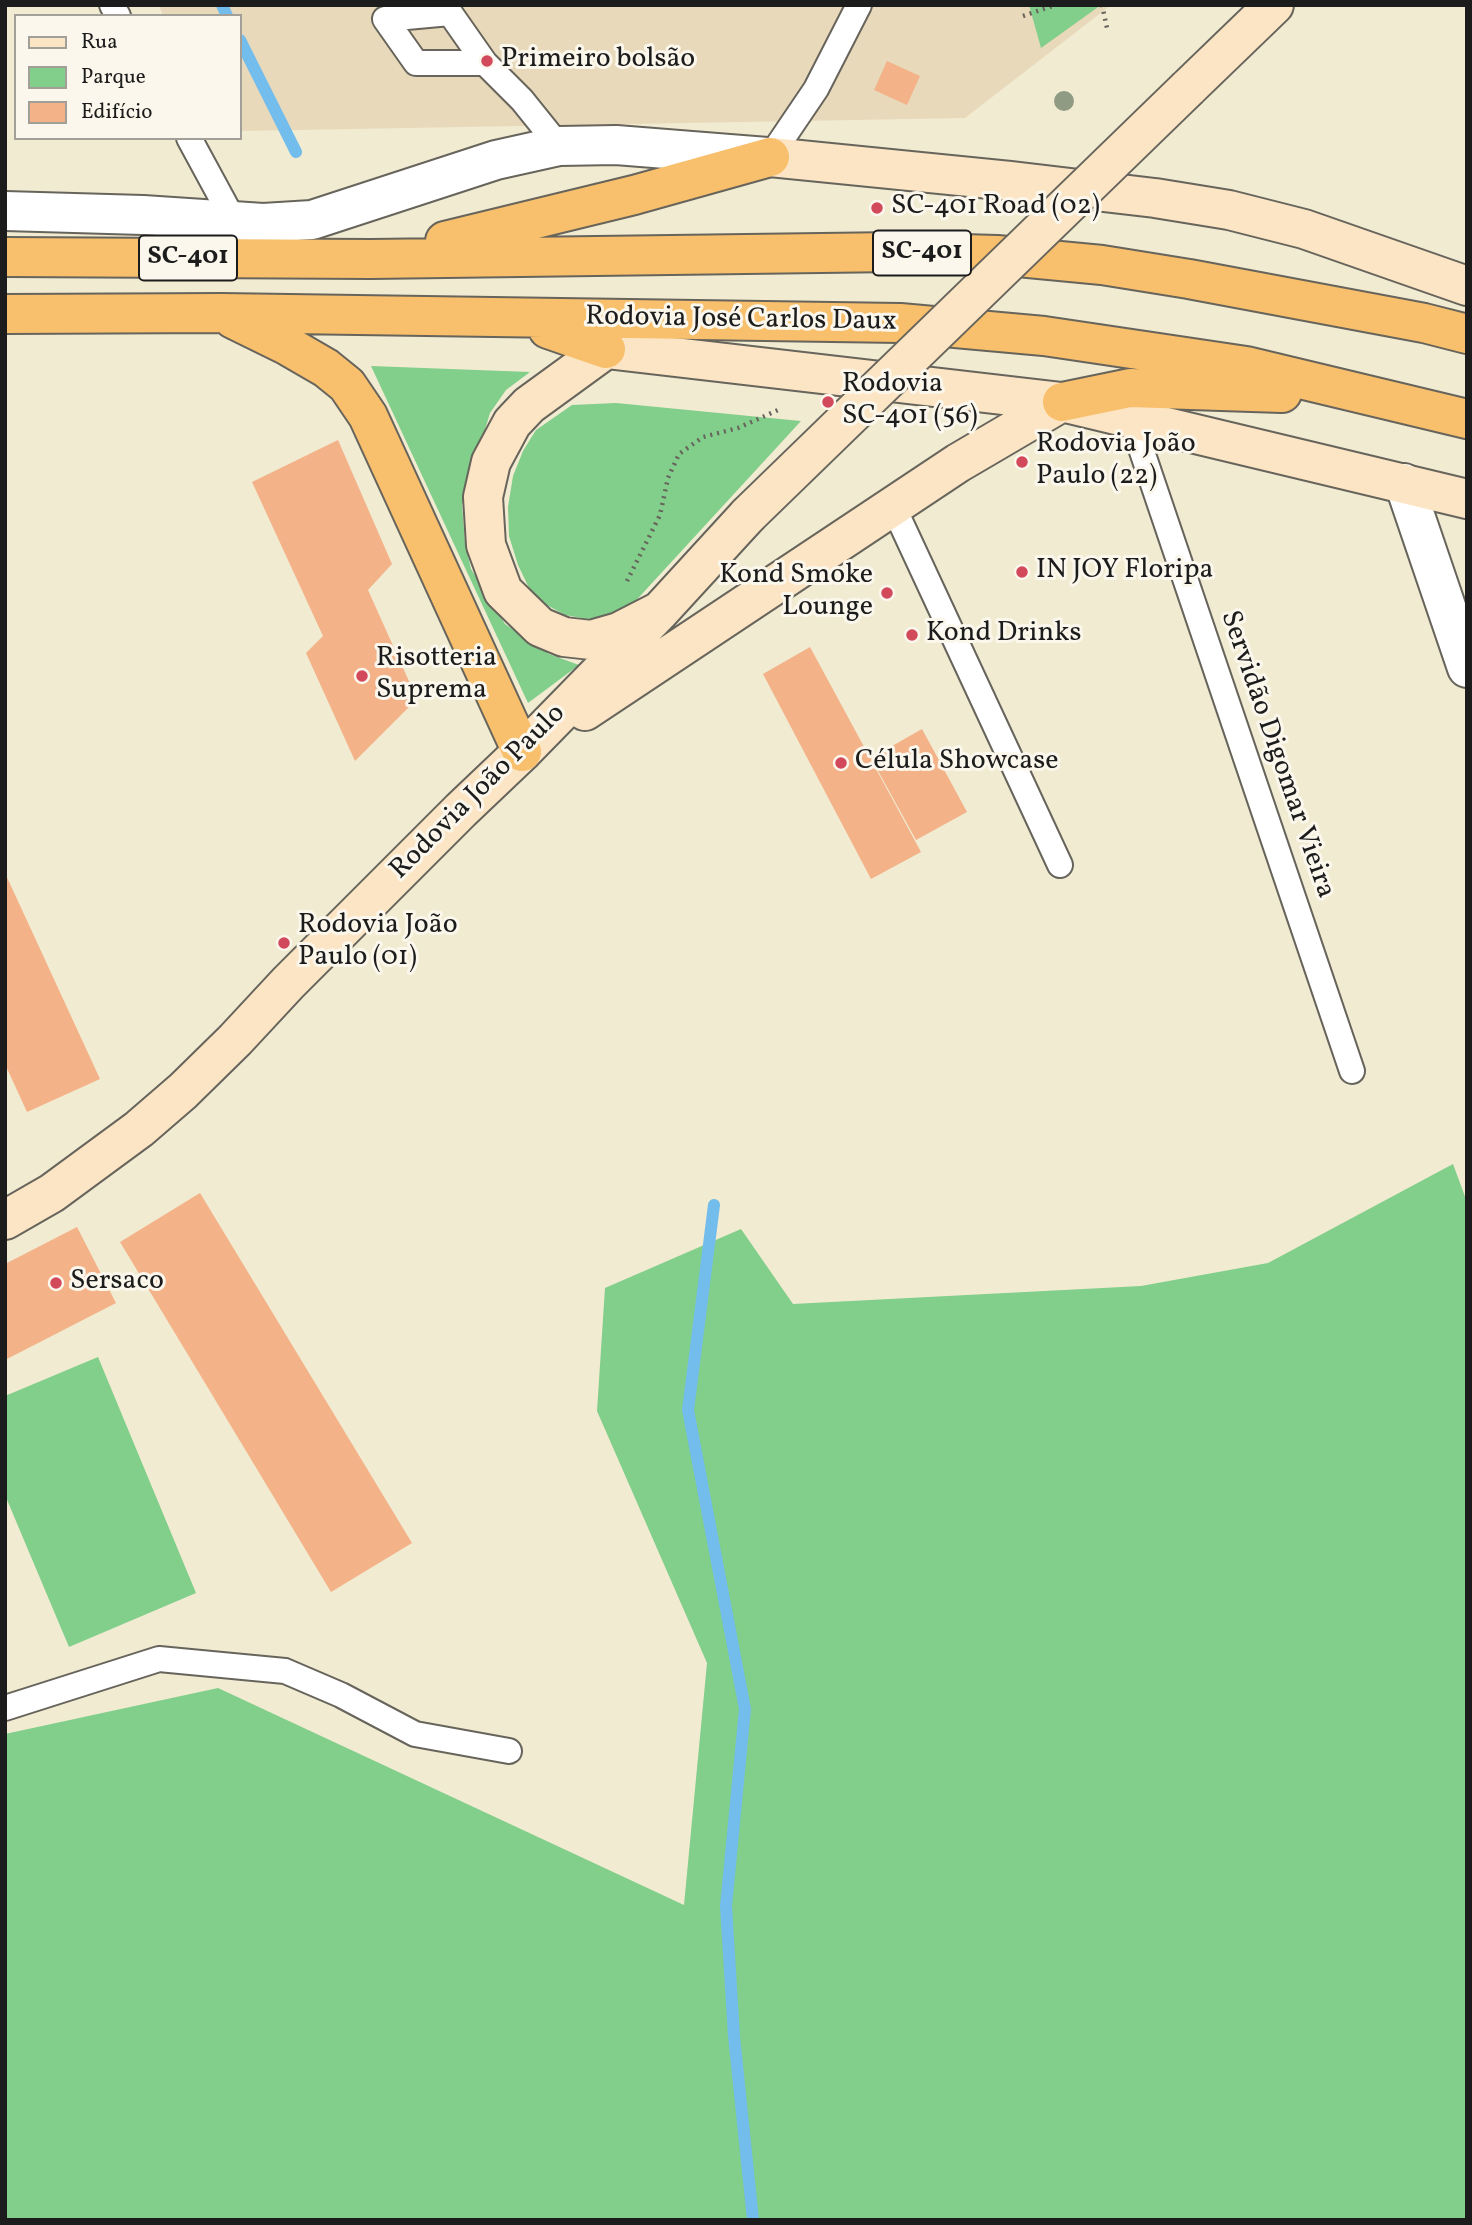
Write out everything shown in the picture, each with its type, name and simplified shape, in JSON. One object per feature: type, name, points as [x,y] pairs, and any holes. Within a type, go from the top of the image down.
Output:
[{"type":"highway","points":[[371,259],[634,195],[769,157]]},
{"type":"highway","name":"SC-401","points":[[5,257],[371,259],[882,252],[997,255],[1102,265],[1189,279],[1467,334]]},
{"type":"highway","points":[[222,313],[326,368],[347,386],[368,416],[522,752]]},
{"type":"highway","name":"Rodovia José Carlos Daux","points":[[5,314],[222,313],[900,323],[1044,336],[1246,366],[1467,419]]},
{"type":"highway","points":[[516,318],[606,349]]},
{"type":"highway","points":[[1062,402],[1130,388],[1385,398]]},
{"type":"main road","name":"Rodovia João Paulo","points":[[5,1220],[58,1189],[139,1129],[183,1091],[423,847],[522,752],[660,611],[748,514],[1274,5]]},
{"type":"main road","points":[[769,157],[1050,186],[1228,209],[1304,229],[1467,286]]},
{"type":"main road","points":[[660,611],[619,632],[591,640],[564,637],[540,628],[503,591],[486,545],[484,497],[491,462],[512,424],[528,405],[606,349],[1062,402],[1467,499]]},
{"type":"main road","points":[[522,752],[990,443],[1062,402]]},
{"type":"street","points":[[5,211],[144,215],[262,223],[312,220],[496,160],[559,146],[616,145],[769,157]]},
{"type":"street","points":[[1404,483],[1467,668]]},
{"type":"lane","points":[[769,157],[816,89],[859,5]]},
{"type":"lane","points":[[485,63],[522,100],[559,146]]},
{"type":"lane","points":[[190,140],[234,221]]},
{"type":"lane","name":"Servidão Digomar Vieira","points":[[1131,419],[1352,1071]]},
{"type":"lane","points":[[893,506],[1060,865]]},
{"type":"lane","points":[[5,1708],[159,1659],[285,1671],[341,1695],[415,1734],[509,1751]]},
{"type":"path","points":[[1023,16],[1055,5]]},
{"type":"path","points":[[1102,5],[1107,28]]},
{"type":"path","points":[[619,632],[619,597],[660,514],[667,478],[679,454],[703,437],[738,428],[786,407]]},
{"type":"shaded area","points":[[159,5],[1111,5],[965,118],[242,131],[242,14],[162,14]]},
{"type":"green space","points":[[1029,5],[1101,5],[1041,48]]},
{"type":"green space","points":[[371,366],[530,372],[506,390],[490,413],[462,505],[465,543],[471,569],[505,624],[549,654],[579,665],[528,703]]},
{"type":"green space","points":[[616,403],[801,421],[630,607],[608,616],[587,619],[565,615],[545,604],[530,590],[518,565],[509,536],[508,507],[513,476],[523,451],[536,430],[572,405]]},
{"type":"green space","points":[[1453,1164],[1467,1202],[1467,2220],[5,2220],[5,1734],[218,1688],[684,1905],[707,1663],[597,1411],[605,1288],[741,1229],[793,1304],[1141,1286],[1268,1263]]},
{"type":"green space","points":[[98,1357],[196,1593],[69,1647],[5,1495],[5,1396]]},
{"type":"building","points":[[887,61],[920,76],[907,105],[874,90]]},
{"type":"building","points":[[338,440],[392,564],[368,590],[417,699],[355,761],[306,653],[323,636],[252,482]]},
{"type":"building","name":"Célula Showcase","points":[[810,647],[921,852],[871,879],[763,674]]},
{"type":"building","points":[[922,729],[967,812],[916,840],[871,758]]},
{"type":"building","points":[[5,873],[100,1079],[27,1112],[5,1064]]},
{"type":"building","points":[[200,1193],[412,1543],[331,1592],[120,1242]]},
{"type":"building","name":"Sersaco","points":[[77,1227],[116,1303],[5,1360],[5,1264]]},
{"type":"waterway","points":[[222,5],[226,14]]},
{"type":"waterway","points":[[242,44],[296,152]]},
{"type":"waterway","points":[[714,1205],[688,1410],[745,1709],[726,1906],[734,2036],[753,2220]]},
{"type":"place","name":"Primeiro bolsão","points":[[487,61]]},
{"type":"place","name":"SC-401 Road (02)","points":[[877,208]]},
{"type":"place","name":"Rodovia SC-401 (56)","points":[[828,402]]},
{"type":"place","name":"Rodovia João Paulo (22)","points":[[1022,462]]},
{"type":"place","name":"IN JOY Floripa","points":[[1022,572]]},
{"type":"place","name":"Kond Smoke Lounge","points":[[887,593]]},
{"type":"place","name":"Kond Drinks","points":[[912,635]]},
{"type":"place","name":"Risotteria Suprema","points":[[362,676]]},
{"type":"place","name":"Célula Showcase","points":[[841,763]]},
{"type":"place","name":"Rodovia João Paulo (01)","points":[[284,943]]},
{"type":"place","name":"Sersaco","points":[[56,1283]]}]
